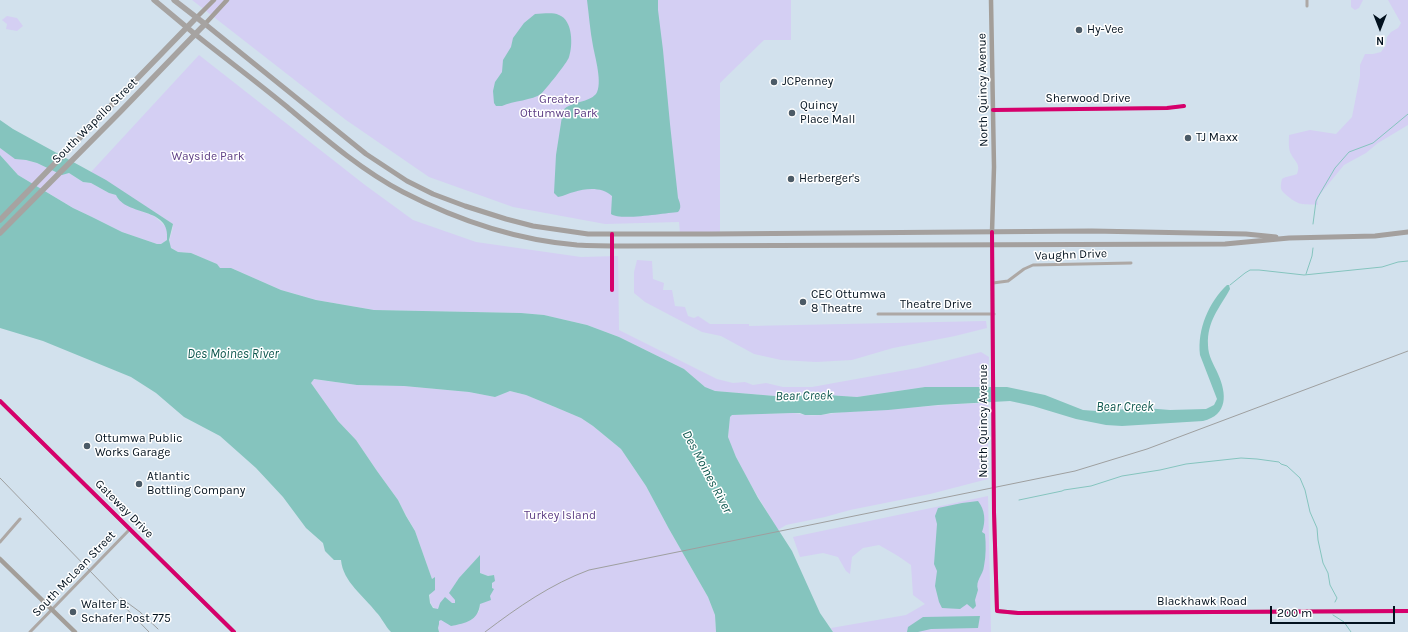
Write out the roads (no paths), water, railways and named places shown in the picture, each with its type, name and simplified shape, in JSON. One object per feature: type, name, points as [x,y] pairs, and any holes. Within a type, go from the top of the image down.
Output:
[{"type":"highway","points":[[154,0],[196,35]]},
{"type":"highway","points":[[174,0],[205,24]]},
{"type":"highway","name":"South Wapello Street","points":[[0,220],[196,18]]},
{"type":"highway","name":"South Wapello Street","points":[[0,233],[99,134],[205,24]]},
{"type":"main road","points":[[196,18],[214,0]]},
{"type":"main road","points":[[227,0],[205,24],[366,154],[407,181],[458,204],[533,226],[588,234],[1092,231],[1246,234],[1289,238]]},
{"type":"main road","name":"North Quincy Avenue","points":[[991,0],[994,168],[992,232]]},
{"type":"main road","points":[[196,35],[329,142],[402,192],[474,223],[516,235],[547,241],[577,245],[612,246],[1225,244],[1289,238],[1375,236],[1408,232]]},
{"type":"main road","points":[[0,559],[75,632]]},
{"type":"street","points":[[1307,0],[1307,6]]},
{"type":"street","name":"Sherwood Drive","points":[[993,110],[1167,108],[1184,106]]},
{"type":"street","name":"North Quincy Avenue","points":[[992,232],[994,284],[994,512],[997,611]]},
{"type":"street","points":[[612,234],[612,290]]},
{"type":"street","name":"Vaughn Drive","points":[[994,284],[1008,281],[1024,269],[1033,265],[1131,262]]},
{"type":"street","name":"Theatre Drive","points":[[878,314],[994,314]]},
{"type":"street","name":"Gateway Drive","points":[[0,401],[234,632]]},
{"type":"street","points":[[0,542],[20,519]]},
{"type":"street","name":"South McLean Street","points":[[30,632],[130,529]]},
{"type":"street","name":"Blackhawk Road","points":[[997,611],[1018,613],[1408,611]]},
{"type":"water","points":[[587,0],[658,0],[670,124],[680,205],[678,212],[633,217],[616,216],[611,214],[612,196],[604,191],[594,189],[584,190],[558,197],[554,193],[556,155],[563,110],[571,105],[593,97],[598,90],[599,77],[592,40]]},
{"type":"water","points":[[547,13],[559,15],[567,22],[571,34],[571,46],[568,60],[541,94],[502,106],[496,106],[494,103],[493,91],[495,82],[502,72],[503,60],[511,47],[513,38],[524,23],[535,14]]},
{"type":"water","name":"Des Moines River","points":[[0,120],[13,129],[106,180],[173,224],[169,240],[171,248],[178,252],[191,253],[217,264],[220,268],[231,268],[281,290],[316,300],[374,310],[521,313],[544,315],[587,325],[619,337],[684,369],[705,387],[715,391],[775,396],[827,395],[857,397],[925,387],[1007,387],[1045,395],[1083,410],[1096,411],[1145,408],[1170,410],[1206,409],[1214,405],[1217,399],[1200,355],[1200,335],[1202,326],[1215,299],[1227,285],[1229,285],[1230,289],[1214,316],[1209,329],[1208,337],[1209,353],[1223,389],[1223,403],[1217,414],[1203,421],[1122,426],[1106,425],[1076,419],[1033,406],[1010,401],[938,405],[821,415],[792,413],[732,415],[730,417],[728,437],[736,457],[758,498],[792,551],[820,613],[833,632],[716,632],[715,615],[708,597],[646,486],[621,449],[581,418],[526,395],[510,391],[495,397],[469,392],[404,386],[357,385],[314,379],[311,383],[338,421],[356,440],[398,500],[415,531],[432,579],[435,577],[435,590],[429,595],[430,603],[433,608],[438,609],[440,603],[445,597],[452,603],[455,603],[455,600],[449,593],[459,578],[480,555],[480,573],[488,576],[494,575],[495,581],[492,583],[492,588],[494,589],[490,596],[491,600],[480,604],[479,610],[474,618],[462,624],[451,626],[441,620],[439,621],[439,632],[391,632],[378,614],[350,582],[341,560],[334,560],[325,551],[323,543],[306,528],[283,497],[256,468],[220,436],[184,417],[156,393],[131,377],[43,341],[0,328],[0,155],[18,175],[73,208],[122,232],[157,244],[161,244],[167,240],[166,229],[162,222],[147,213],[129,207],[121,202],[116,195],[109,193],[91,183],[83,182],[69,173],[62,175],[37,163],[15,159],[0,148]]},
{"type":"water","points":[[978,501],[984,516],[982,532],[985,534],[986,550],[983,569],[978,581],[978,590],[975,600],[976,606],[973,609],[967,604],[960,609],[942,608],[935,586],[937,571],[934,564],[937,524],[935,516],[938,508]]},
{"type":"water","points":[[980,616],[978,628],[931,629],[918,632],[907,632],[908,627],[923,617]]},
{"type":"waterway","points":[[1313,224],[1316,201],[1335,168],[1349,152],[1373,143],[1408,114]]},
{"type":"waterway","points":[[1306,274],[1313,248]]},
{"type":"waterway","name":"Bear Creek","points":[[1230,285],[1250,270],[1304,275],[1382,267],[1398,262],[1408,261]]},
{"type":"waterway","points":[[1019,500],[1064,490],[1091,486],[1122,476],[1186,464],[1241,458],[1279,462],[1287,466],[1300,478],[1305,490],[1310,512],[1317,528],[1323,563],[1328,573],[1330,585],[1337,598],[1335,602]]},
{"type":"waterway","points":[[1333,615],[1344,622],[1351,632]]},
{"type":"railway","points":[[485,632],[548,589],[589,570],[1075,471],[1147,449],[1408,351]]},
{"type":"railway","points":[[0,478],[149,632]]},
{"type":"railway","points":[[121,598],[140,612],[158,629]]},
{"type":"place","name":"Hy-Vee","points":[[1079,30]]},
{"type":"place","name":"JCPenney","points":[[774,82]]},
{"type":"place","name":"Quincy Place Mall","points":[[792,113]]},
{"type":"place","name":"TJ Maxx","points":[[1188,138]]},
{"type":"place","name":"Herberger's","points":[[791,179]]},
{"type":"place","name":"CEC Ottumwa 8 Theatre","points":[[803,302]]},
{"type":"place","name":"Ottumwa Public Works Garage","points":[[87,446]]},
{"type":"place","name":"Atlantic Bottling Company","points":[[139,484]]},
{"type":"place","name":"Walter B. Schafer Post 775","points":[[73,612]]},
{"type":"park label","name":"Greater Ottumwa Park","points":[[559,107]]},
{"type":"park label","name":"Wayside Park","points":[[208,157]]},
{"type":"park label","name":"Turkey Island","points":[[560,516]]}]
